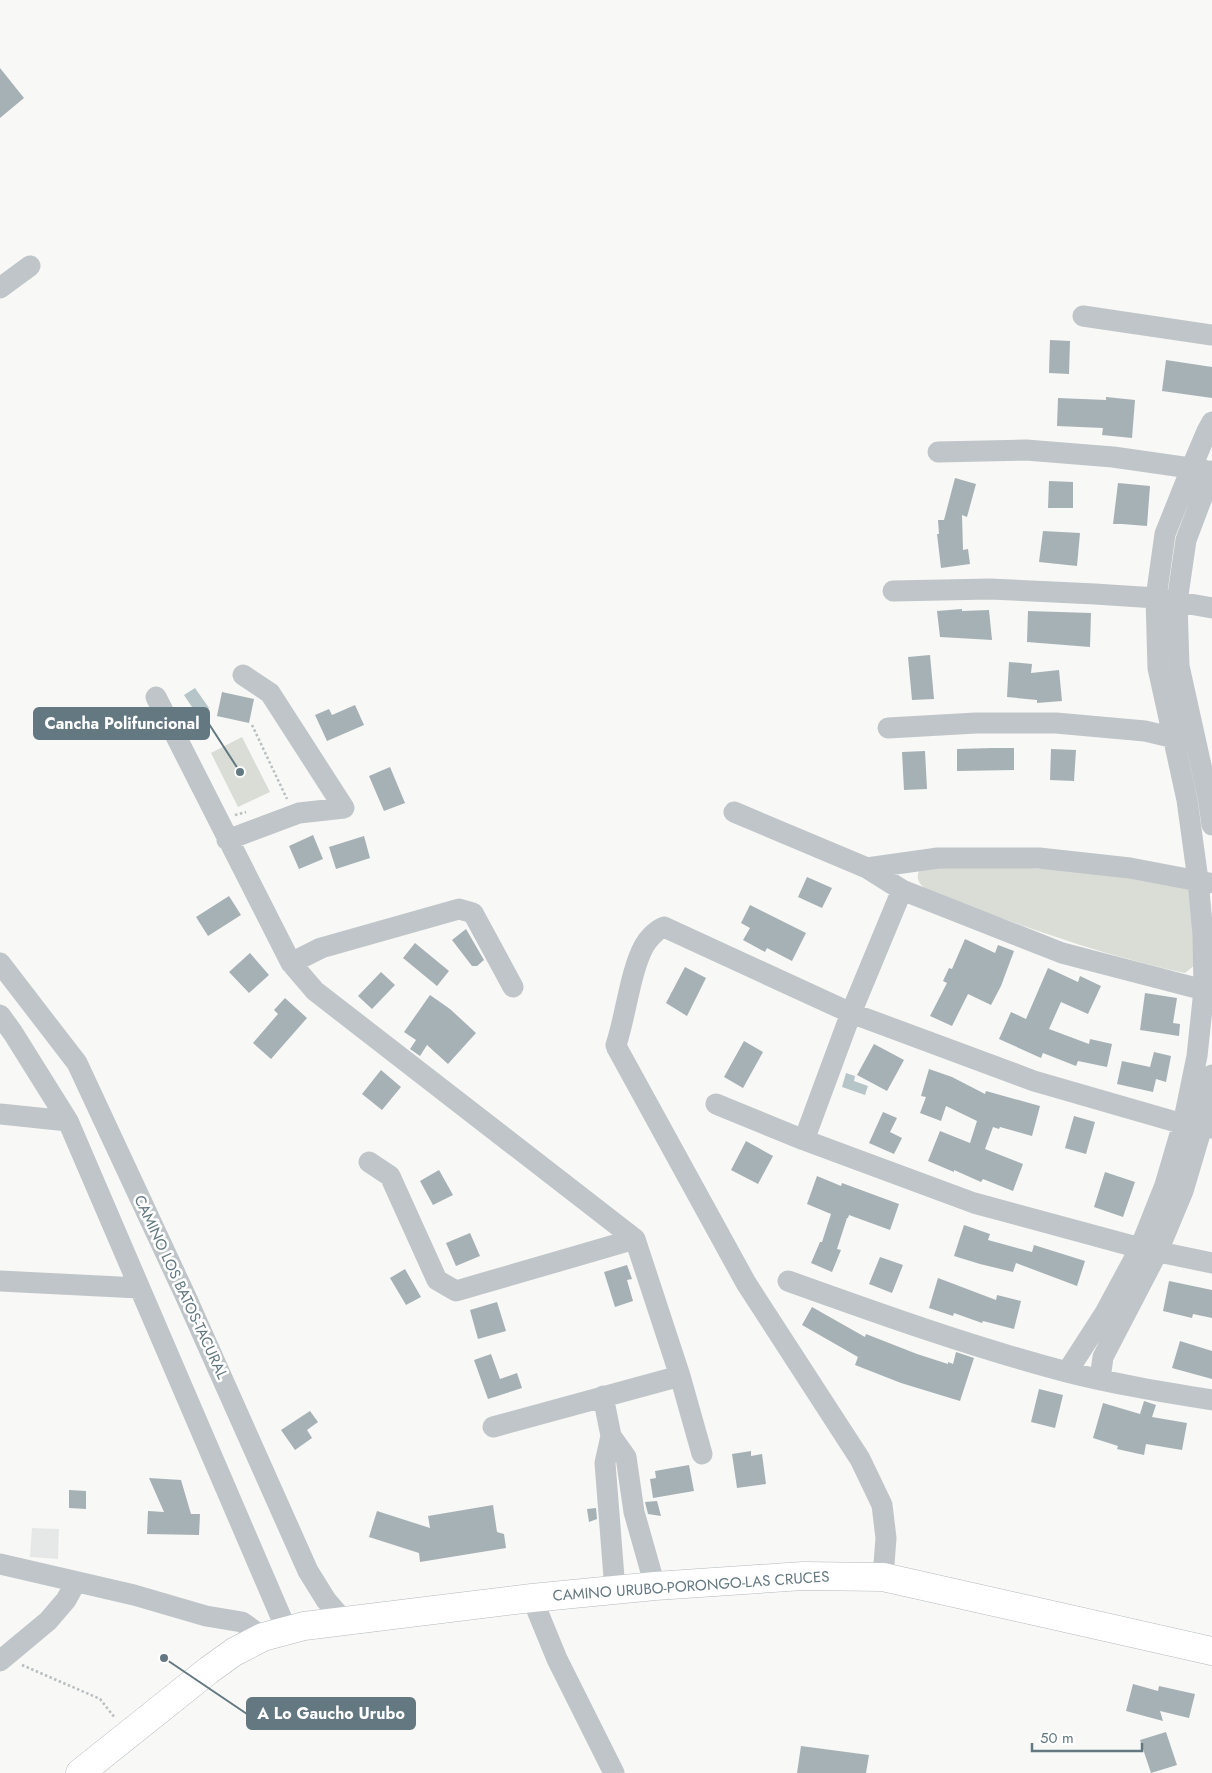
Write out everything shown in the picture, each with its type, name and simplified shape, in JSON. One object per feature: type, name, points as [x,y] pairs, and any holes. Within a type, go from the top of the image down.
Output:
[{"type":"main road","name":"CAMINO URUBO-PORONGO-LAS CRUCES","points":[[80,1773],[234,1652],[275,1634],[304,1626],[532,1598],[655,1586],[803,1576],[882,1577],[1212,1651]]},
{"type":"street","points":[[0,288],[30,266]]},
{"type":"street","points":[[1083,316],[1212,335]]},
{"type":"street","points":[[1199,1126],[1197,1056],[1208,991],[1202,935],[1205,882],[1158,668],[1156,598],[1165,534],[1206,431],[1212,422]]},
{"type":"street","points":[[938,452],[1026,450],[1113,457],[1212,471],[1186,540],[1177,602],[1179,666],[1204,745],[1212,825]]},
{"type":"street","points":[[893,591],[990,588],[1156,598],[1212,608]]},
{"type":"street","points":[[228,840],[294,814],[344,808],[270,693],[243,675]]},
{"type":"street","points":[[156,698],[291,963],[315,991],[634,1239],[680,1376],[702,1454]]},
{"type":"street","points":[[888,728],[976,723],[1056,724],[1145,731],[1204,745]]},
{"type":"street","points":[[734,812],[867,868],[902,890],[1062,953],[1208,991]]},
{"type":"street","points":[[867,868],[938,858],[1039,858],[1130,868],[1205,882]]},
{"type":"street","points":[[804,1140],[851,1012],[902,890]]},
{"type":"street","points":[[291,963],[321,948],[459,909],[473,913],[513,987]]},
{"type":"street","points":[[882,1577],[886,1538],[882,1505],[860,1459],[746,1283],[617,1048],[616,1045],[636,966],[645,944],[656,932],[664,927],[851,1012],[1034,1081],[1199,1126]]},
{"type":"street","name":"CAMINO LOS BATOS-TACURAL","points":[[0,963],[77,1062],[186,1297],[308,1570],[326,1600],[344,1622]]},
{"type":"street","points":[[0,1015],[68,1121],[139,1288],[275,1634]]},
{"type":"street","points":[[1100,1379],[1103,1357],[1149,1250],[1165,1184],[1199,1126],[1212,1074]]},
{"type":"street","points":[[716,1104],[804,1140],[974,1203],[1149,1250],[1212,1263]]},
{"type":"street","points":[[0,1114],[68,1121]]},
{"type":"street","points":[[369,1162],[390,1176],[437,1280],[456,1291],[634,1239]]},
{"type":"street","points":[[1067,1372],[1149,1250]]},
{"type":"street","points":[[0,1281],[139,1288]]},
{"type":"street","points":[[788,1281],[896,1320],[1067,1372],[1212,1400]]},
{"type":"street","points":[[493,1427],[680,1376]]},
{"type":"street","points":[[603,1396],[611,1436],[605,1464],[615,1590]]},
{"type":"street","points":[[611,1436],[626,1457],[634,1512],[655,1586]]},
{"type":"street","points":[[611,1541],[642,1537]]},
{"type":"street","points":[[0,1564],[134,1595],[206,1616],[242,1622],[275,1634]]},
{"type":"street","points":[[2,1659],[48,1621],[66,1600],[76,1582]]},
{"type":"street","points":[[532,1598],[557,1659],[614,1773]]},
{"type":"path","points":[[252,725],[294,814]]},
{"type":"path","points":[[230,816],[252,811]]},
{"type":"path","points":[[2,1659],[100,1698],[128,1735]]},
{"type":"shaded area","points":[[195,688],[209,708],[198,716],[184,695]]},
{"type":"shaded area","points":[[242,737],[270,792],[238,807],[211,753]]},
{"type":"shaded area","points":[[943,864],[1093,871],[1191,888],[1195,965],[1185,973],[1119,957],[1022,925],[926,890],[919,881],[920,869]]},
{"type":"shaded area","points":[[846,1073],[855,1076],[854,1081],[868,1086],[865,1095],[842,1087]]},
{"type":"shaded area","points":[[32,1528],[59,1529],[58,1559],[30,1557]]},
{"type":"building","points":[[0,68],[24,98],[0,118]]},
{"type":"building","points":[[1050,340],[1070,341],[1069,374],[1049,373]]},
{"type":"building","points":[[1166,360],[1212,367],[1212,398],[1162,391]]},
{"type":"building","points":[[1106,397],[1135,400],[1132,438],[1102,435],[1103,428],[1057,426],[1058,398],[1106,400]]},
{"type":"building","points":[[955,478],[976,484],[967,517],[962,515],[963,550],[968,549],[970,564],[941,568],[937,534],[939,534],[938,520],[944,520]]},
{"type":"building","points":[[1049,481],[1073,482],[1073,508],[1048,508]]},
{"type":"building","points":[[1118,483],[1150,486],[1147,526],[1113,524]]},
{"type":"building","points":[[1043,531],[1080,533],[1077,566],[1039,562]]},
{"type":"building","points":[[962,609],[962,611],[989,610],[992,640],[940,637],[937,611]]},
{"type":"building","points":[[1028,611],[1091,613],[1090,647],[1027,642]]},
{"type":"building","points":[[930,655],[934,699],[912,700],[908,657]]},
{"type":"building","points":[[1009,662],[1032,664],[1031,673],[1059,670],[1062,701],[1037,703],[1037,700],[1007,697]]},
{"type":"building","points":[[222,692],[254,699],[249,723],[217,716]]},
{"type":"building","points":[[355,705],[364,725],[327,741],[315,715],[329,709],[332,715]]},
{"type":"building","points":[[1014,748],[1014,770],[957,771],[957,749]]},
{"type":"building","points":[[1051,749],[1076,750],[1074,781],[1050,780]]},
{"type":"building","points":[[925,751],[927,789],[904,790],[902,752]]},
{"type":"building","points":[[390,767],[405,803],[384,811],[369,776]]},
{"type":"building","points":[[313,835],[323,859],[299,869],[289,846]]},
{"type":"building","points":[[364,836],[370,858],[336,869],[329,847]]},
{"type":"building","points":[[807,877],[832,888],[822,908],[798,897]]},
{"type":"building","points":[[229,896],[241,915],[208,936],[196,917]]},
{"type":"building","points":[[750,905],[806,933],[792,961],[767,948],[765,952],[743,940],[750,928],[741,923]]},
{"type":"building","points":[[466,929],[484,960],[477,966],[472,966],[452,940]]},
{"type":"building","points":[[965,939],[995,953],[998,945],[1014,951],[1001,986],[991,1005],[968,994],[952,1026],[930,1016],[947,983],[943,981],[949,968],[952,969]]},
{"type":"building","points":[[415,943],[449,971],[437,986],[403,958]]},
{"type":"building","points":[[250,953],[269,975],[249,993],[229,972]]},
{"type":"building","points":[[685,967],[706,978],[687,1016],[666,1003]]},
{"type":"building","points":[[1048,968],[1078,982],[1080,976],[1101,986],[1088,1014],[1061,1002],[1049,1029],[1089,1044],[1090,1039],[1112,1044],[1107,1067],[1078,1061],[1076,1066],[1043,1053],[1041,1058],[999,1039],[1011,1012],[1026,1019]]},
{"type":"building","points":[[381,972],[395,985],[372,1009],[358,996]]},
{"type":"building","points":[[1145,993],[1177,998],[1173,1023],[1180,1024],[1179,1036],[1140,1030]]},
{"type":"building","points":[[430,995],[450,1009],[476,1033],[448,1064],[427,1045],[420,1056],[410,1049],[416,1040],[404,1032]]},
{"type":"building","points":[[285,998],[307,1018],[271,1059],[253,1043],[278,1014],[274,1010]]},
{"type":"building","points":[[744,1041],[763,1052],[743,1088],[724,1077]]},
{"type":"building","points":[[874,1044],[904,1060],[887,1091],[857,1075]]},
{"type":"building","points":[[1154,1052],[1171,1056],[1166,1082],[1156,1079],[1153,1092],[1117,1084],[1122,1061],[1150,1067]]},
{"type":"building","points":[[929,1069],[952,1077],[985,1094],[986,1091],[1040,1106],[1032,1136],[1000,1127],[999,1129],[993,1127],[985,1149],[1023,1164],[1013,1191],[983,1179],[981,1182],[928,1161],[940,1131],[970,1143],[977,1121],[946,1106],[941,1121],[920,1113],[926,1097],[921,1096]]},
{"type":"building","points":[[381,1070],[401,1087],[382,1110],[362,1094]]},
{"type":"building","points":[[883,1112],[897,1118],[890,1132],[902,1138],[894,1154],[869,1143]]},
{"type":"building","points":[[1074,1116],[1095,1122],[1086,1154],[1065,1148]]},
{"type":"building","points":[[746,1141],[773,1156],[758,1184],[731,1170]]},
{"type":"building","points":[[439,1170],[453,1195],[433,1205],[420,1181]]},
{"type":"building","points":[[1105,1172],[1135,1182],[1123,1217],[1094,1207]]},
{"type":"building","points":[[817,1176],[841,1186],[842,1183],[899,1204],[890,1230],[849,1215],[837,1249],[841,1250],[832,1272],[811,1263],[820,1242],[822,1242],[831,1214],[807,1204]]},
{"type":"building","points":[[964,1225],[990,1234],[988,1240],[1032,1252],[1034,1245],[1085,1261],[1077,1286],[1016,1263],[1013,1272],[954,1256]]},
{"type":"building","points":[[470,1233],[480,1256],[456,1266],[446,1243]]},
{"type":"building","points":[[880,1257],[903,1265],[892,1293],[869,1284]]},
{"type":"building","points":[[627,1265],[632,1279],[627,1280],[633,1301],[615,1307],[604,1272]]},
{"type":"building","points":[[405,1269],[421,1297],[406,1305],[390,1278]]},
{"type":"building","points":[[938,1278],[996,1300],[997,1295],[1021,1301],[1014,1329],[983,1321],[982,1323],[954,1313],[953,1316],[929,1308]]},
{"type":"building","points":[[1169,1281],[1212,1290],[1212,1318],[1193,1314],[1192,1318],[1163,1311]]},
{"type":"building","points":[[497,1302],[506,1331],[478,1339],[470,1310]]},
{"type":"building","points":[[812,1307],[865,1337],[866,1334],[948,1364],[948,1362],[953,1364],[956,1352],[974,1358],[960,1401],[901,1383],[855,1365],[858,1357],[802,1325]]},
{"type":"building","points":[[1180,1341],[1212,1351],[1212,1379],[1172,1368]]},
{"type":"building","points":[[491,1354],[500,1379],[517,1373],[522,1388],[488,1399],[474,1360]]},
{"type":"building","points":[[1039,1389],[1063,1395],[1055,1428],[1031,1422]]},
{"type":"building","points":[[1144,1401],[1156,1405],[1152,1417],[1187,1423],[1182,1450],[1146,1444],[1144,1455],[1117,1449],[1118,1446],[1093,1438],[1103,1403],[1140,1414]]},
{"type":"building","points":[[310,1411],[318,1422],[307,1430],[312,1438],[295,1450],[281,1430]]},
{"type":"building","points":[[751,1451],[751,1456],[762,1454],[766,1484],[737,1488],[732,1454]]},
{"type":"building","points":[[689,1465],[694,1491],[653,1498],[650,1479],[656,1478],[655,1471]]},
{"type":"building","points":[[149,1478],[181,1480],[191,1514],[200,1514],[199,1535],[147,1534],[148,1511],[164,1512]]},
{"type":"building","points":[[69,1490],[86,1491],[86,1509],[69,1508]]},
{"type":"building","points":[[657,1501],[661,1516],[648,1514],[645,1502]]},
{"type":"building","points":[[493,1505],[497,1532],[504,1534],[506,1548],[420,1562],[419,1553],[369,1537],[377,1511],[430,1528],[428,1516]]},
{"type":"building","points":[[596,1508],[597,1519],[589,1522],[587,1509]]},
{"type":"building","points":[[1133,1684],[1158,1691],[1159,1686],[1195,1694],[1189,1718],[1160,1711],[1163,1721],[1126,1711]]},
{"type":"building","points":[[1166,1732],[1177,1765],[1151,1773],[1140,1740]]},
{"type":"building","points":[[801,1746],[869,1755],[866,1773],[797,1773]]},
{"type":"place","name":"Cancha Polifuncional","points":[[240,772]]},
{"type":"place","name":"A Lo Gaucho Urubo","points":[[164,1658]]}]
